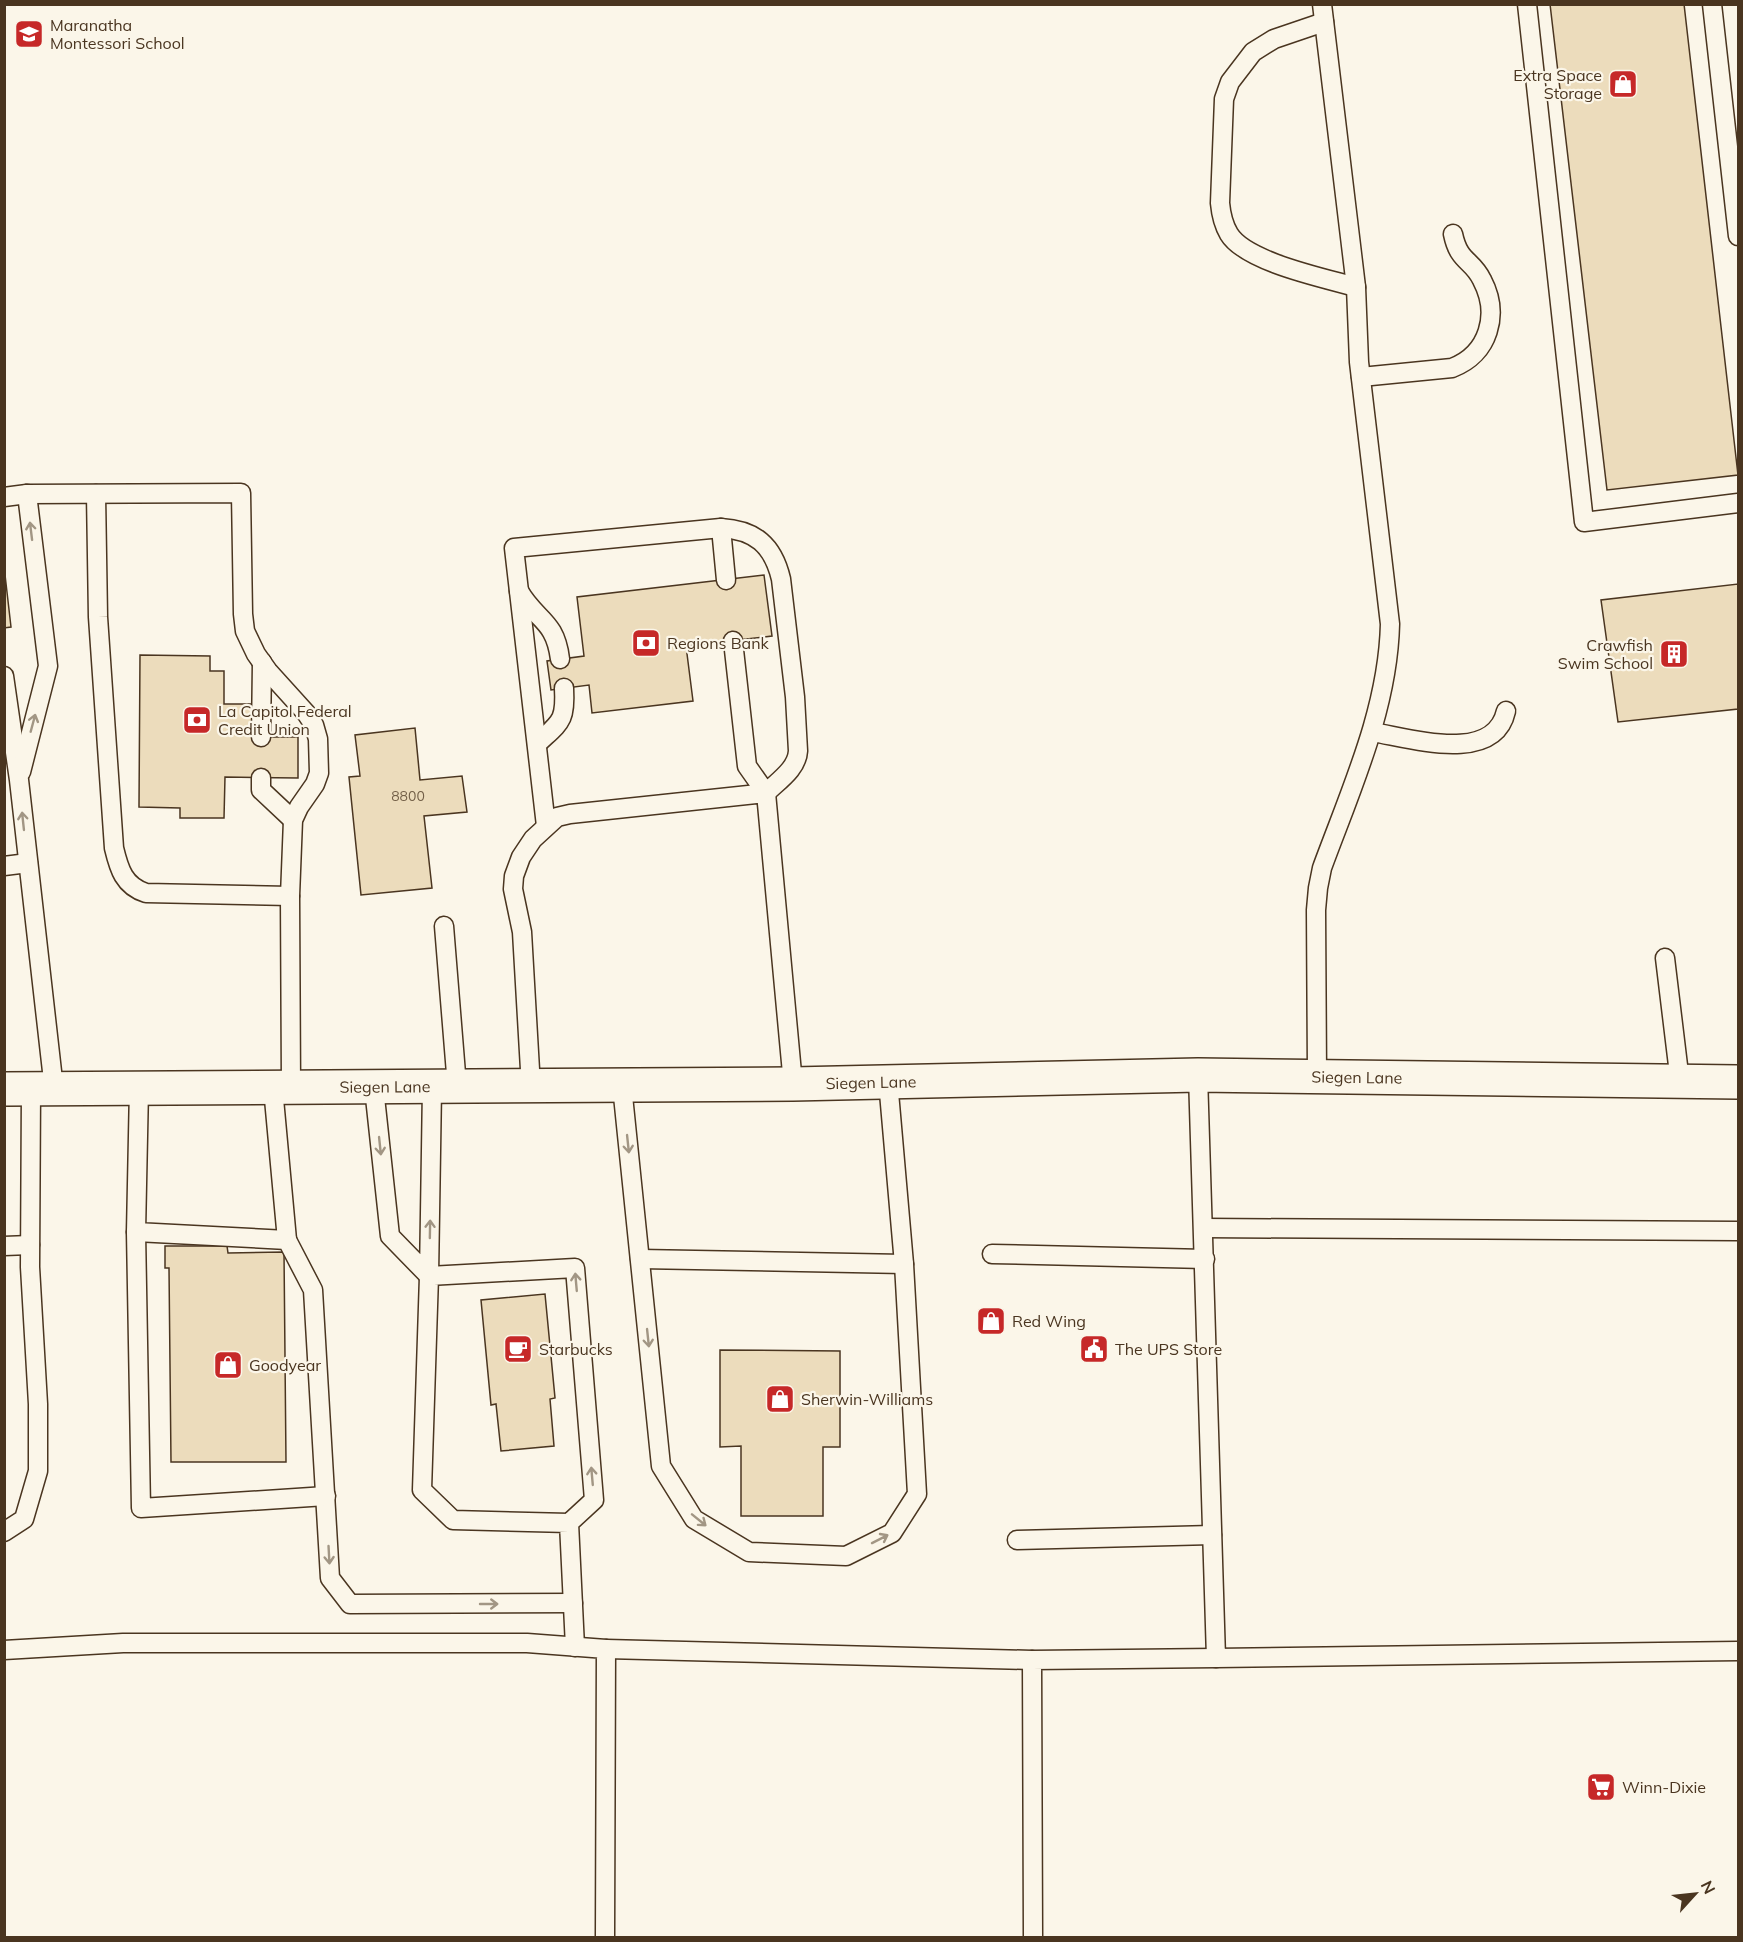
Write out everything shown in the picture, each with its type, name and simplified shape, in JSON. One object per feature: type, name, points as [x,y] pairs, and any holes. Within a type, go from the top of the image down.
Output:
[{"type":"main road","name":"Siegen Lane","points":[[30,1089],[793,1084],[1198,1075],[1738,1082]]},
{"type":"lane","points":[[1527,4],[1584,522],[1738,503]]},
{"type":"lane","points":[[1712,4],[1737,210],[1738,236]]},
{"type":"lane","points":[[1317,1076],[1316,910],[1318,888],[1322,868],[1372,732],[1385,677],[1390,624],[1361,377],[1356,287],[1323,13],[1253,52],[1230,82],[1224,99],[1220,203],[1222,219],[1230,236],[1245,249],[1263,259],[1356,287]]},
{"type":"lane","points":[[1361,377],[1452,368],[1464,364],[1482,346],[1489,332],[1491,316],[1489,296],[1482,278],[1458,252],[1453,234]]},
{"type":"lane","points":[[4,496],[241,493],[245,631],[262,662],[306,713],[314,725],[318,739],[319,773],[315,784],[293,820],[282,1087],[287,1240],[313,1290],[330,1578],[350,1604],[573,1603]]},
{"type":"lane","points":[[18,780],[48,666],[27,494]]},
{"type":"lane","points":[[96,494],[98,616],[114,848],[120,870],[127,882],[136,890],[146,893],[290,896]]},
{"type":"lane","points":[[721,528],[726,580]]},
{"type":"lane","points":[[531,1087],[522,932],[514,876],[521,857],[533,838],[557,817],[570,814],[766,793],[790,771],[797,758],[795,697],[781,579],[778,564],[762,542],[751,534],[736,529],[721,528],[514,548],[546,826]]},
{"type":"lane","points":[[519,589],[527,604],[551,627],[560,659]]},
{"type":"lane","points":[[733,640],[747,766],[766,793],[793,1084]]},
{"type":"lane","points":[[261,737],[262,662]]},
{"type":"lane","points":[[4,676],[28,863],[30,1245],[38,1404],[38,1471],[24,1519],[4,1532]]},
{"type":"lane","points":[[537,744],[562,717],[565,710],[564,688]]},
{"type":"lane","points":[[1372,732],[1449,744],[1471,743],[1488,738],[1500,727],[1506,711]]},
{"type":"lane","points":[[261,778],[261,790],[293,820]]},
{"type":"lane","points":[[4,866],[28,863]]},
{"type":"lane","points":[[374,1088],[390,1236],[429,1276],[575,1268],[594,1500],[569,1523],[453,1520],[422,1491],[429,1276],[444,1087],[444,926]]},
{"type":"lane","points":[[1665,958],[1680,1082]]},
{"type":"lane","points":[[1198,1075],[1216,1658]]},
{"type":"lane","points":[[622,1086],[661,1466],[694,1519],[749,1552],[846,1556],[892,1533],[917,1494],[904,1264],[888,1082]]},
{"type":"lane","points":[[139,1088],[136,1232],[141,1508],[326,1496]]},
{"type":"lane","points":[[1204,1228],[1738,1231]]},
{"type":"lane","points":[[136,1232],[287,1240]]},
{"type":"lane","points":[[4,1246],[30,1245]]},
{"type":"lane","points":[[992,1254],[1205,1258]]},
{"type":"lane","points":[[640,1259],[904,1264]]},
{"type":"lane","points":[[569,1523],[575,1647]]},
{"type":"lane","points":[[1017,1540],[1212,1535]]},
{"type":"lane","points":[[4,1650],[123,1643],[527,1643],[606,1649],[1032,1660],[1738,1651]]},
{"type":"lane","points":[[605,1938],[606,1649]]},
{"type":"lane","points":[[1032,1660],[1033,1938]]},
{"type":"building","points":[[1550,4],[1684,4],[1738,475],[1607,490]]},
{"type":"building","points":[[4,566],[11,627],[4,628]]},
{"type":"building","name":"Regions Bank","points":[[764,575],[772,636],[686,646],[693,701],[592,713],[589,685],[551,690],[547,661],[584,656],[577,597]]},
{"type":"building","name":"Crawfish Swim School","points":[[1738,584],[1738,709],[1618,722],[1601,600]]},
{"type":"building","name":"La Capitol Federal Credit Union","points":[[140,655],[210,656],[210,671],[224,671],[224,704],[254,704],[254,737],[298,737],[298,778],[225,777],[224,818],[180,818],[180,808],[139,807]]},
{"type":"building","points":[[415,728],[420,780],[462,776],[467,812],[424,816],[432,888],[361,895],[349,777],[360,776],[355,735]]},
{"type":"building","name":"Goodyear","points":[[165,1246],[227,1246],[228,1253],[284,1252],[286,1462],[171,1462],[169,1268],[165,1268]]},
{"type":"building","name":"Starbucks","points":[[545,1294],[555,1398],[550,1399],[554,1446],[501,1451],[496,1404],[491,1405],[481,1300]]},
{"type":"building","name":"Sherwin-Williams","points":[[720,1350],[840,1351],[840,1447],[823,1447],[823,1516],[741,1516],[741,1446],[720,1447]]},
{"type":"place","name":"Maranatha Montessori School","points":[[29,34]]},
{"type":"place","name":"Extra Space Storage","points":[[1623,84]]},
{"type":"place","name":"Regions Bank","points":[[646,643]]},
{"type":"place","name":"Crawfish Swim School","points":[[1674,654]]},
{"type":"place","name":"La Capitol Federal Credit Union","points":[[197,720]]},
{"type":"place","name":"Red Wing","points":[[991,1321]]},
{"type":"place","name":"Starbucks","points":[[518,1349]]},
{"type":"place","name":"The UPS Store","points":[[1094,1349]]},
{"type":"place","name":"Goodyear","points":[[228,1365]]},
{"type":"place","name":"Sherwin-Williams","points":[[780,1399]]},
{"type":"place","name":"Winn-Dixie","points":[[1601,1787]]}]
